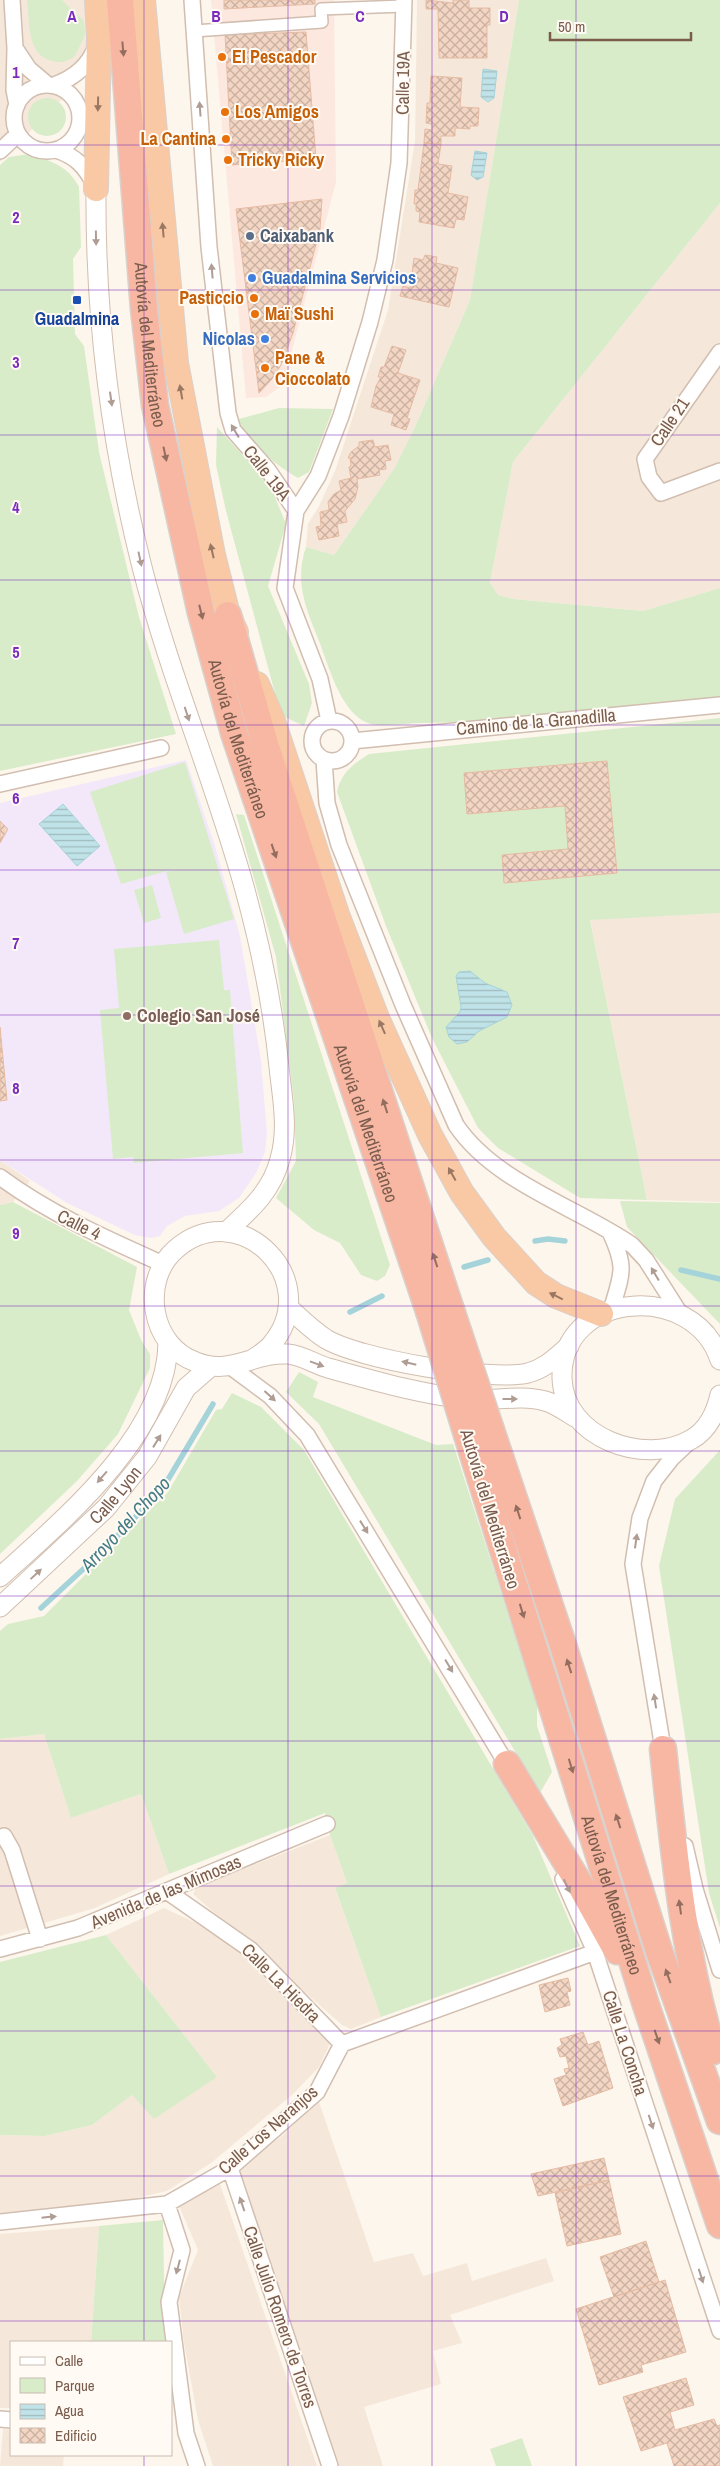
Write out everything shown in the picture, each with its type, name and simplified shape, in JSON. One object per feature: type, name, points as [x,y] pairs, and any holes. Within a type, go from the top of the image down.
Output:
[{"type":"highway","points":[[96,189],[97,0]]},
{"type":"highway","name":"Autovía del Mediterráneo","points":[[120,0],[144,309],[155,405],[199,603],[234,732],[439,1309]]},
{"type":"highway","name":"Autovía del Mediterráneo","points":[[143,0],[176,363],[199,494],[228,615],[265,744],[439,1309],[489,1462],[645,2002],[720,2225]]},
{"type":"highway","points":[[228,615],[273,721],[338,917],[357,967],[430,1135],[462,1193],[494,1237],[536,1283],[556,1296],[606,1312]]},
{"type":"highway","name":"Autovía del Mediterráneo","points":[[489,1462],[562,1642],[659,1951],[720,2120]]},
{"type":"highway","points":[[663,1750],[678,1890],[689,1961],[705,2025],[720,2073]]},
{"type":"highway","points":[[507,1764],[582,1888],[645,2002]]},
{"type":"street","points":[[12,0],[15,48],[14,90],[17,105],[15,124],[18,134],[30,146],[38,150],[56,150],[78,161],[87,171],[96,189],[98,284],[102,338],[118,451],[140,558],[176,680],[244,888],[263,964],[276,1044],[286,1129],[280,1159],[270,1187],[252,1208],[226,1232]]},
{"type":"street","name":"Calle 19A","points":[[192,0],[209,247],[228,413],[233,430],[268,470],[296,511],[318,476],[341,416],[370,322],[385,260],[400,163],[404,3]]},
{"type":"street","points":[[194,31],[322,22],[321,9],[404,3]]},
{"type":"street","points":[[17,105],[29,90],[70,78],[87,64],[98,38]]},
{"type":"street","points":[[15,48],[29,69],[51,85],[70,93],[76,100],[81,117],[76,134],[71,141],[56,150]]},
{"type":"street","points":[[0,151],[18,134]]},
{"type":"street","name":"Calle 21","points":[[720,352],[645,459],[649,477],[661,493],[720,471]]},
{"type":"street","points":[[296,511],[284,588],[320,679],[329,721]]},
{"type":"street","name":"Camino de la Granadilla","points":[[352,741],[720,705]]},
{"type":"street","points":[[329,721],[336,721],[348,728],[352,741],[348,754],[337,761],[324,760],[314,751],[312,738],[318,726],[329,721]]},
{"type":"street","points":[[0,784],[161,748]]},
{"type":"street","points":[[324,760],[327,803],[339,845],[403,1006],[456,1125],[467,1142],[482,1156],[516,1178],[625,1240],[640,1252],[681,1315]]},
{"type":"street","name":"Calle 4","points":[[0,1177],[25,1196],[78,1225],[163,1264]]},
{"type":"street","points":[[253,1359],[270,1346],[283,1328],[288,1307],[287,1285],[280,1265],[270,1254],[247,1237],[226,1232],[208,1233],[190,1239],[175,1250],[163,1264],[155,1283],[153,1304],[158,1325],[168,1342],[180,1354],[194,1362],[210,1367],[231,1367],[275,1354],[291,1354],[326,1367],[422,1392],[465,1399],[544,1401],[575,1417],[592,1433],[603,1440],[625,1446],[650,1449],[669,1447],[692,1440]]},
{"type":"street","points":[[606,1312],[621,1280],[623,1266],[621,1255],[610,1232]]},
{"type":"street","points":[[288,1307],[318,1332],[340,1344],[415,1364],[463,1372],[501,1375],[528,1373],[549,1365],[570,1345],[585,1324],[606,1312],[646,1306],[670,1310],[692,1320],[702,1328],[716,1348],[720,1360]]},
{"type":"street","name":"Calle Lyon","points":[[0,1577],[81,1501],[120,1457],[157,1396],[168,1362],[168,1342]]},
{"type":"street","points":[[570,1345],[562,1367],[562,1379],[569,1406],[575,1417]]},
{"type":"street","name":"Calle Lyon","points":[[0,1607],[111,1502],[147,1457],[186,1388],[210,1367]]},
{"type":"street","name":"Calle La Concha","points":[[231,1367],[270,1396],[307,1435],[507,1764],[576,1906],[595,1952],[720,2331]]},
{"type":"street","points":[[720,1396],[715,1412],[708,1423],[672,1458],[654,1481],[640,1518],[633,1564],[663,1750],[695,1889],[720,1970]]},
{"type":"street","name":"Avenida de las Mimosas","points":[[0,1949],[78,1928],[328,1824]]},
{"type":"street","points":[[4,1836],[12,1850],[40,1939]]},
{"type":"street","name":"Calle La Hiedra","points":[[168,1892],[251,1950],[342,2044]]},
{"type":"street","points":[[342,2044],[595,1952]]},
{"type":"street","name":"Calle Los Naranjos","points":[[0,2222],[167,2204],[230,2168],[317,2092],[342,2044]]},
{"type":"street","name":"Calle Julio Romero de Torres","points":[[230,2168],[330,2466]]},
{"type":"street","points":[[167,2204],[182,2250],[169,2302],[172,2341]]},
{"type":"street","points":[[172,2346],[178,2433],[197,2466]]},
{"type":"shaded area","points":[[0,0],[88,0],[93,68],[0,162]]},
{"type":"shaded area","points":[[211,0],[334,0],[336,182],[283,385],[266,397],[246,398]]},
{"type":"shaded area","points":[[417,0],[519,0],[470,300],[415,427],[394,469],[334,555],[306,547],[308,524],[319,506],[335,471],[388,310],[415,141]]},
{"type":"shaded area","points":[[720,203],[720,588],[643,611],[514,599],[498,595],[490,583],[513,462]]},
{"type":"shaded area","name":"Colegio San José","points":[[186,760],[215,846],[240,936],[261,1061],[267,1133],[265,1152],[256,1173],[239,1198],[219,1211],[185,1216],[167,1226],[160,1236],[151,1238],[135,1235],[67,1203],[0,1160],[0,803]]},
{"type":"shaded area","points":[[720,913],[720,1202],[647,1200],[590,919]]},
{"type":"shaded area","points":[[0,1160],[30,1181],[13,1202],[0,1205]]},
{"type":"shaded area","points":[[44,1734],[71,1818],[141,1794],[169,1874],[95,1908],[0,1936],[0,1739]]},
{"type":"shaded area","points":[[330,1835],[347,1883],[335,1889],[381,2017],[351,2029],[342,2025],[193,1894],[197,1887]]},
{"type":"shaded area","points":[[164,1908],[207,1928],[242,1952],[332,2039],[319,2067],[293,2094],[211,2163],[167,2191],[124,2201],[0,2213],[0,2135],[45,2136],[92,2125],[132,2095],[217,2077],[106,1935]]},
{"type":"shaded area","points":[[318,2099],[374,2262],[413,2253],[423,2276],[467,2263],[472,2281],[546,2258],[554,2281],[450,2315],[462,2343],[433,2351],[441,2384],[364,2407],[383,2466],[335,2466],[234,2171],[283,2135]]},
{"type":"shaded area","points":[[220,2184],[317,2466],[213,2466],[198,2420],[184,2343],[179,2297],[198,2250],[179,2206]]},
{"type":"shaded area","points":[[99,2226],[91,2341],[10,2341],[10,2408],[0,2408],[0,2234]]},
{"type":"shaded area","points":[[3,2429],[10,2430],[10,2456],[64,2456],[63,2466],[0,2466]]},
{"type":"green space","points":[[27,0],[62,0],[84,21],[85,35],[75,56],[66,61],[56,62],[42,56],[36,50],[29,26]]},
{"type":"green space","points":[[519,0],[720,0],[720,203],[513,462],[490,583],[498,595],[514,599],[643,611],[720,588],[720,699],[496,720],[386,725],[368,723],[350,710],[343,700],[332,676],[303,595],[301,572],[303,560],[306,547],[334,555],[394,469],[415,427],[470,300]]},
{"type":"green space","points":[[47,98],[54,99],[60,104],[65,110],[65,124],[60,130],[54,135],[47,136],[40,135],[34,130],[29,124],[28,117],[29,110],[34,104],[40,99]]},
{"type":"green space","points":[[29,154],[58,165],[70,174],[79,187],[81,247],[73,259],[75,334],[84,346],[99,452],[139,617],[176,734],[0,771],[0,165],[9,157]]},
{"type":"green space","points":[[279,408],[333,409],[309,472],[298,478],[282,468],[254,444],[241,427],[239,419]]},
{"type":"green space","points":[[217,427],[270,485],[286,524],[268,586],[309,684],[312,703],[304,726],[285,717],[276,697],[226,511],[216,465]]},
{"type":"green space","points":[[720,718],[720,913],[590,920],[647,1200],[580,1198],[498,1148],[478,1128],[432,1038],[386,926],[337,792],[339,785],[348,770],[369,754]]},
{"type":"green space","points":[[185,762],[234,919],[184,934],[166,872],[181,867],[121,884],[90,792]]},
{"type":"green space","points":[[236,814],[244,815],[390,1265],[385,1276],[377,1281],[361,1275],[340,1243],[314,1230],[276,1198],[296,1161],[294,1101],[276,957]]},
{"type":"green space","points":[[152,885],[161,918],[144,923],[134,890]]},
{"type":"green space","points":[[219,940],[224,990],[230,990],[243,1153],[134,1163],[133,1157],[113,1159],[100,1010],[119,1008],[114,949]]},
{"type":"green space","points":[[620,1201],[720,1203],[720,1324],[627,1227]]},
{"type":"green space","points":[[13,1202],[137,1267],[129,1310],[141,1340],[150,1354],[150,1368],[118,1434],[77,1481],[0,1554],[0,1205]]},
{"type":"green space","points":[[299,1372],[318,1382],[313,1397],[436,1445],[453,1444],[537,1703],[537,1726],[552,1772],[540,1793],[319,1424],[286,1392]]},
{"type":"green space","points":[[232,1393],[261,1407],[304,1450],[533,1836],[580,1946],[381,2017],[335,1888],[347,1883],[330,1835],[325,1813],[169,1874],[141,1794],[71,1818],[44,1734],[0,1739],[0,1631],[8,1624],[44,1616],[168,1492],[216,1410],[222,1409]]},
{"type":"green space","points":[[720,1450],[720,1928],[709,1893],[659,1566],[675,1499]]},
{"type":"green space","points":[[106,1935],[217,2077],[154,2119],[132,2095],[92,2125],[45,2136],[0,2135],[0,1962]]},
{"type":"green space","points":[[163,2220],[165,2341],[91,2341],[99,2226]]},
{"type":"green space","points":[[522,2438],[532,2466],[496,2466],[490,2449]]},
{"type":"water","points":[[483,69],[497,71],[494,98],[488,102],[481,97]]},
{"type":"water","points":[[475,151],[487,153],[483,177],[477,180],[471,175]]},
{"type":"water","points":[[63,804],[100,846],[77,866],[39,824]]},
{"type":"water","points":[[470,971],[485,983],[507,992],[512,1005],[507,1017],[479,1031],[467,1042],[457,1044],[449,1037],[446,1027],[460,1012],[461,1007],[456,976],[459,972]]},
{"type":"building","points":[[224,0],[315,0],[315,4],[224,9]]},
{"type":"building","points":[[426,0],[453,3],[453,0],[469,0],[469,8],[490,8],[490,25],[487,25],[487,58],[439,58],[438,9],[426,9]]},
{"type":"building","points":[[306,32],[316,159],[232,165],[225,35]]},
{"type":"building","points":[[431,76],[462,78],[460,107],[479,108],[478,126],[470,126],[470,129],[455,128],[455,136],[441,136],[441,144],[424,143],[425,129],[432,130],[432,124],[426,123],[427,103],[430,103]]},
{"type":"building","points":[[424,143],[441,144],[438,164],[452,166],[448,193],[468,197],[464,220],[456,219],[454,228],[419,222],[420,212],[416,211],[416,204],[414,204],[415,190],[418,190]]},
{"type":"building","points":[[322,199],[320,229],[293,333],[281,365],[272,379],[259,393],[236,209]]},
{"type":"building","points":[[425,255],[437,257],[436,263],[458,268],[449,307],[400,296],[403,286],[410,288],[414,258],[423,260]]},
{"type":"building","points":[[392,346],[406,350],[398,373],[420,380],[407,418],[410,419],[406,430],[391,425],[394,414],[371,407],[376,386],[381,377],[378,377],[381,367],[384,367]]},
{"type":"building","points":[[373,440],[375,447],[388,445],[391,460],[385,461],[386,469],[379,470],[380,475],[357,479],[358,487],[355,499],[345,511],[347,522],[337,524],[339,536],[319,540],[316,527],[321,526],[320,512],[329,510],[328,502],[334,494],[341,490],[339,481],[351,478],[350,458],[348,458],[351,452],[359,446],[359,442]]},
{"type":"building","points":[[607,761],[617,873],[504,883],[502,855],[568,849],[565,806],[467,814],[464,773]]},
{"type":"building","points":[[0,821],[8,829],[0,843]]},
{"type":"building","points":[[0,1027],[7,1100],[0,1101]]},
{"type":"building","points":[[568,1978],[571,1991],[567,1992],[570,2005],[545,2012],[539,1985]]},
{"type":"building","points":[[583,2032],[588,2045],[599,2041],[613,2088],[563,2106],[554,2079],[566,2075],[564,2069],[569,2068],[566,2056],[560,2057],[557,2048],[562,2045],[560,2039]]},
{"type":"building","points":[[604,2158],[609,2180],[538,2196],[531,2174]]},
{"type":"building","points":[[609,2180],[621,2234],[567,2246],[555,2193]]},
{"type":"building","points":[[646,2241],[659,2282],[614,2297],[600,2257]]},
{"type":"building","points":[[665,2280],[686,2352],[641,2365],[643,2372],[599,2385],[576,2309]]},
{"type":"building","points":[[686,2378],[694,2405],[670,2412],[675,2430],[714,2419],[717,2426],[720,2425],[720,2466],[674,2466],[667,2443],[641,2451],[623,2397]]},
{"type":"waterway","name":"Arroyo del Chopo","points":[[535,1241],[548,1239],[565,1241]]},
{"type":"waterway","name":"Arroyo del Chopo","points":[[464,1267],[488,1260]]},
{"type":"waterway","name":"Arroyo del Chopo","points":[[681,1270],[720,1279]]},
{"type":"waterway","name":"Arroyo del Chopo","points":[[350,1312],[382,1296]]},
{"type":"waterway","name":"Arroyo del Chopo","points":[[41,1608],[104,1550],[163,1488],[213,1404]]},
{"type":"place","name":"El Pescador","points":[[222,57]]},
{"type":"place","name":"Los Amigos","points":[[225,112]]},
{"type":"place","name":"La Cantina","points":[[226,139]]},
{"type":"place","name":"Tricky Ricky","points":[[228,160]]},
{"type":"place","name":"Caixabank","points":[[250,236]]},
{"type":"place","name":"Guadalmina Servicios","points":[[252,278]]},
{"type":"place","name":"Pasticcio","points":[[254,298]]},
{"type":"place","name":"Guadalmina","points":[[77,300]]},
{"type":"place","name":"Maï Sushi","points":[[255,314]]},
{"type":"place","name":"Nicolas","points":[[265,339]]},
{"type":"place","name":"Pane & Cioccolato","points":[[265,368]]},
{"type":"place","name":"Colegio San José","points":[[127,1016]]}]
